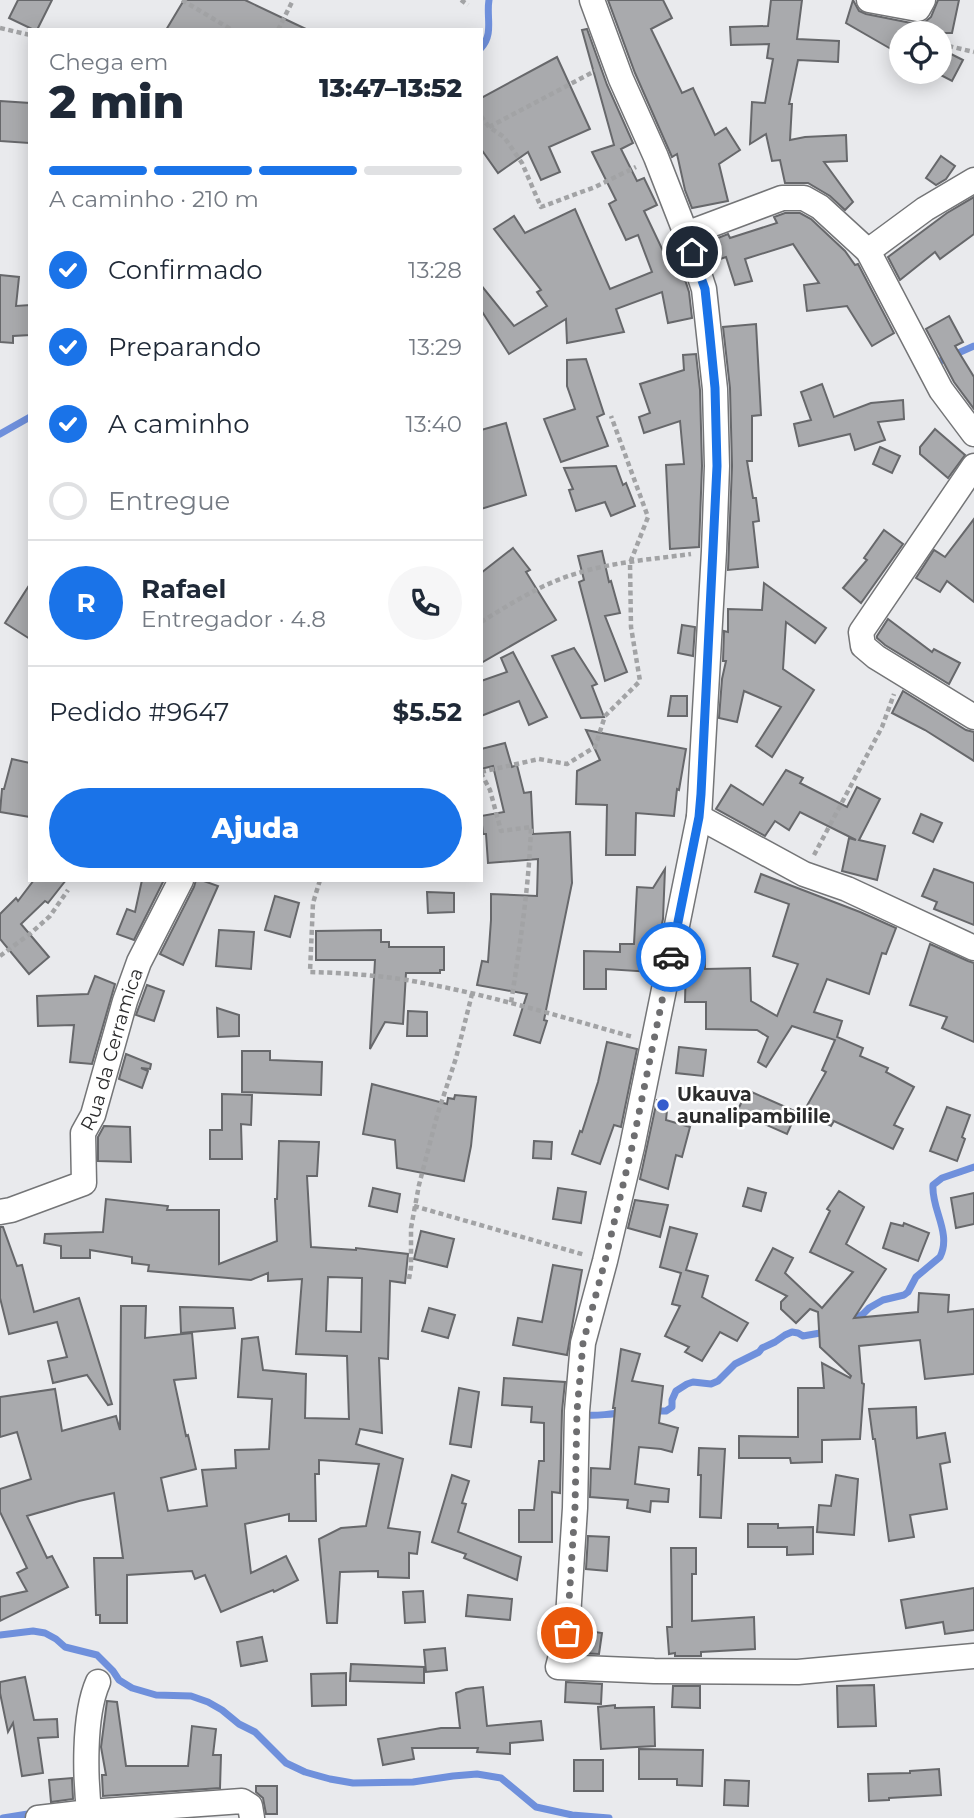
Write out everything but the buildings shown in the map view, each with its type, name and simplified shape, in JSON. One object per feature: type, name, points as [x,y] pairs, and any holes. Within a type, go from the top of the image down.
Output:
[{"type":"street","points":[[592,0],[614,62],[656,157],[705,289],[714,376],[717,466],[699,817],[632,1147],[583,1343],[577,1411],[575,1507],[567,1633],[558,1667],[798,1672],[974,1656]]},
{"type":"street","points":[[869,0],[918,9],[923,0]]},
{"type":"street","points":[[868,251],[925,209],[974,180]]},
{"type":"street","points":[[686,234],[782,198],[804,198],[820,207],[868,251],[942,390],[974,434]]},
{"type":"street","points":[[974,466],[860,632],[863,646],[974,717]]},
{"type":"street","points":[[699,817],[804,874],[847,889],[974,948]]},
{"type":"street","name":"Rua da Cerramica","points":[[0,1212],[84,1183],[83,1133],[93,1115],[125,1001],[139,962],[180,882]]},
{"type":"street","points":[[90,1815],[88,1718],[92,1695],[98,1682]]},
{"type":"street","points":[[38,1818],[242,1801],[250,1806],[252,1818]]},
{"type":"path","points":[[182,0],[229,28]]},
{"type":"path","points":[[279,28],[293,0]]},
{"type":"path","points":[[461,0],[468,5]]},
{"type":"path","points":[[0,28],[28,35]]},
{"type":"path","points":[[952,46],[974,51]]},
{"type":"path","points":[[489,128],[614,62]]},
{"type":"path","points":[[483,119],[489,128],[504,137],[522,163],[541,207],[595,187],[656,157]]},
{"type":"path","points":[[483,773],[539,760],[567,764],[595,747],[605,716],[640,681],[631,627],[630,563],[648,517],[611,416]]},
{"type":"path","points":[[483,621],[557,580],[580,572],[714,551]]},
{"type":"path","points":[[804,874],[882,727],[902,673]]},
{"type":"path","points":[[483,777],[490,790],[501,831],[530,827],[530,865],[511,1003]]},
{"type":"path","points":[[319,882],[313,903],[310,972],[426,983],[511,1003],[654,1043]]},
{"type":"path","points":[[0,956],[50,916],[68,890]]},
{"type":"path","points":[[409,1279],[414,1206],[472,994]]},
{"type":"path","points":[[414,1206],[605,1261]]},
{"type":"waterway","points":[[483,46],[488,31],[489,0]]},
{"type":"waterway","points":[[938,362],[974,346]]},
{"type":"waterway","points":[[0,434],[28,418]]},
{"type":"waterway","points":[[850,1322],[883,1300],[904,1295],[916,1277],[940,1257],[944,1239],[933,1185],[942,1178],[974,1167]]},
{"type":"waterway","points":[[653,1411],[666,1411],[672,1407],[676,1391],[693,1382],[711,1384],[718,1381],[735,1364],[785,1335],[792,1332],[803,1336],[826,1332]]},
{"type":"waterway","points":[[587,1415],[623,1412]]},
{"type":"waterway","points":[[0,1635],[33,1631],[45,1633],[65,1647],[97,1655],[119,1680],[132,1688],[156,1695],[191,1696],[208,1702],[255,1732],[286,1763],[305,1772],[353,1783],[413,1782],[477,1774],[501,1778],[536,1807],[572,1815],[609,1818]]},
{"type":"waterway","points":[[3,1818],[34,1813]]},
{"type":"way so far","points":[[567,1633],[575,1507],[577,1411],[583,1343],[632,1147],[671,957]]},
{"type":"place","name":"Ukauva aunalipambilile","points":[[663,1105]]},
{"type":"route","points":[[671,957],[699,817],[717,466],[715,388],[705,289],[692,252]]}]
